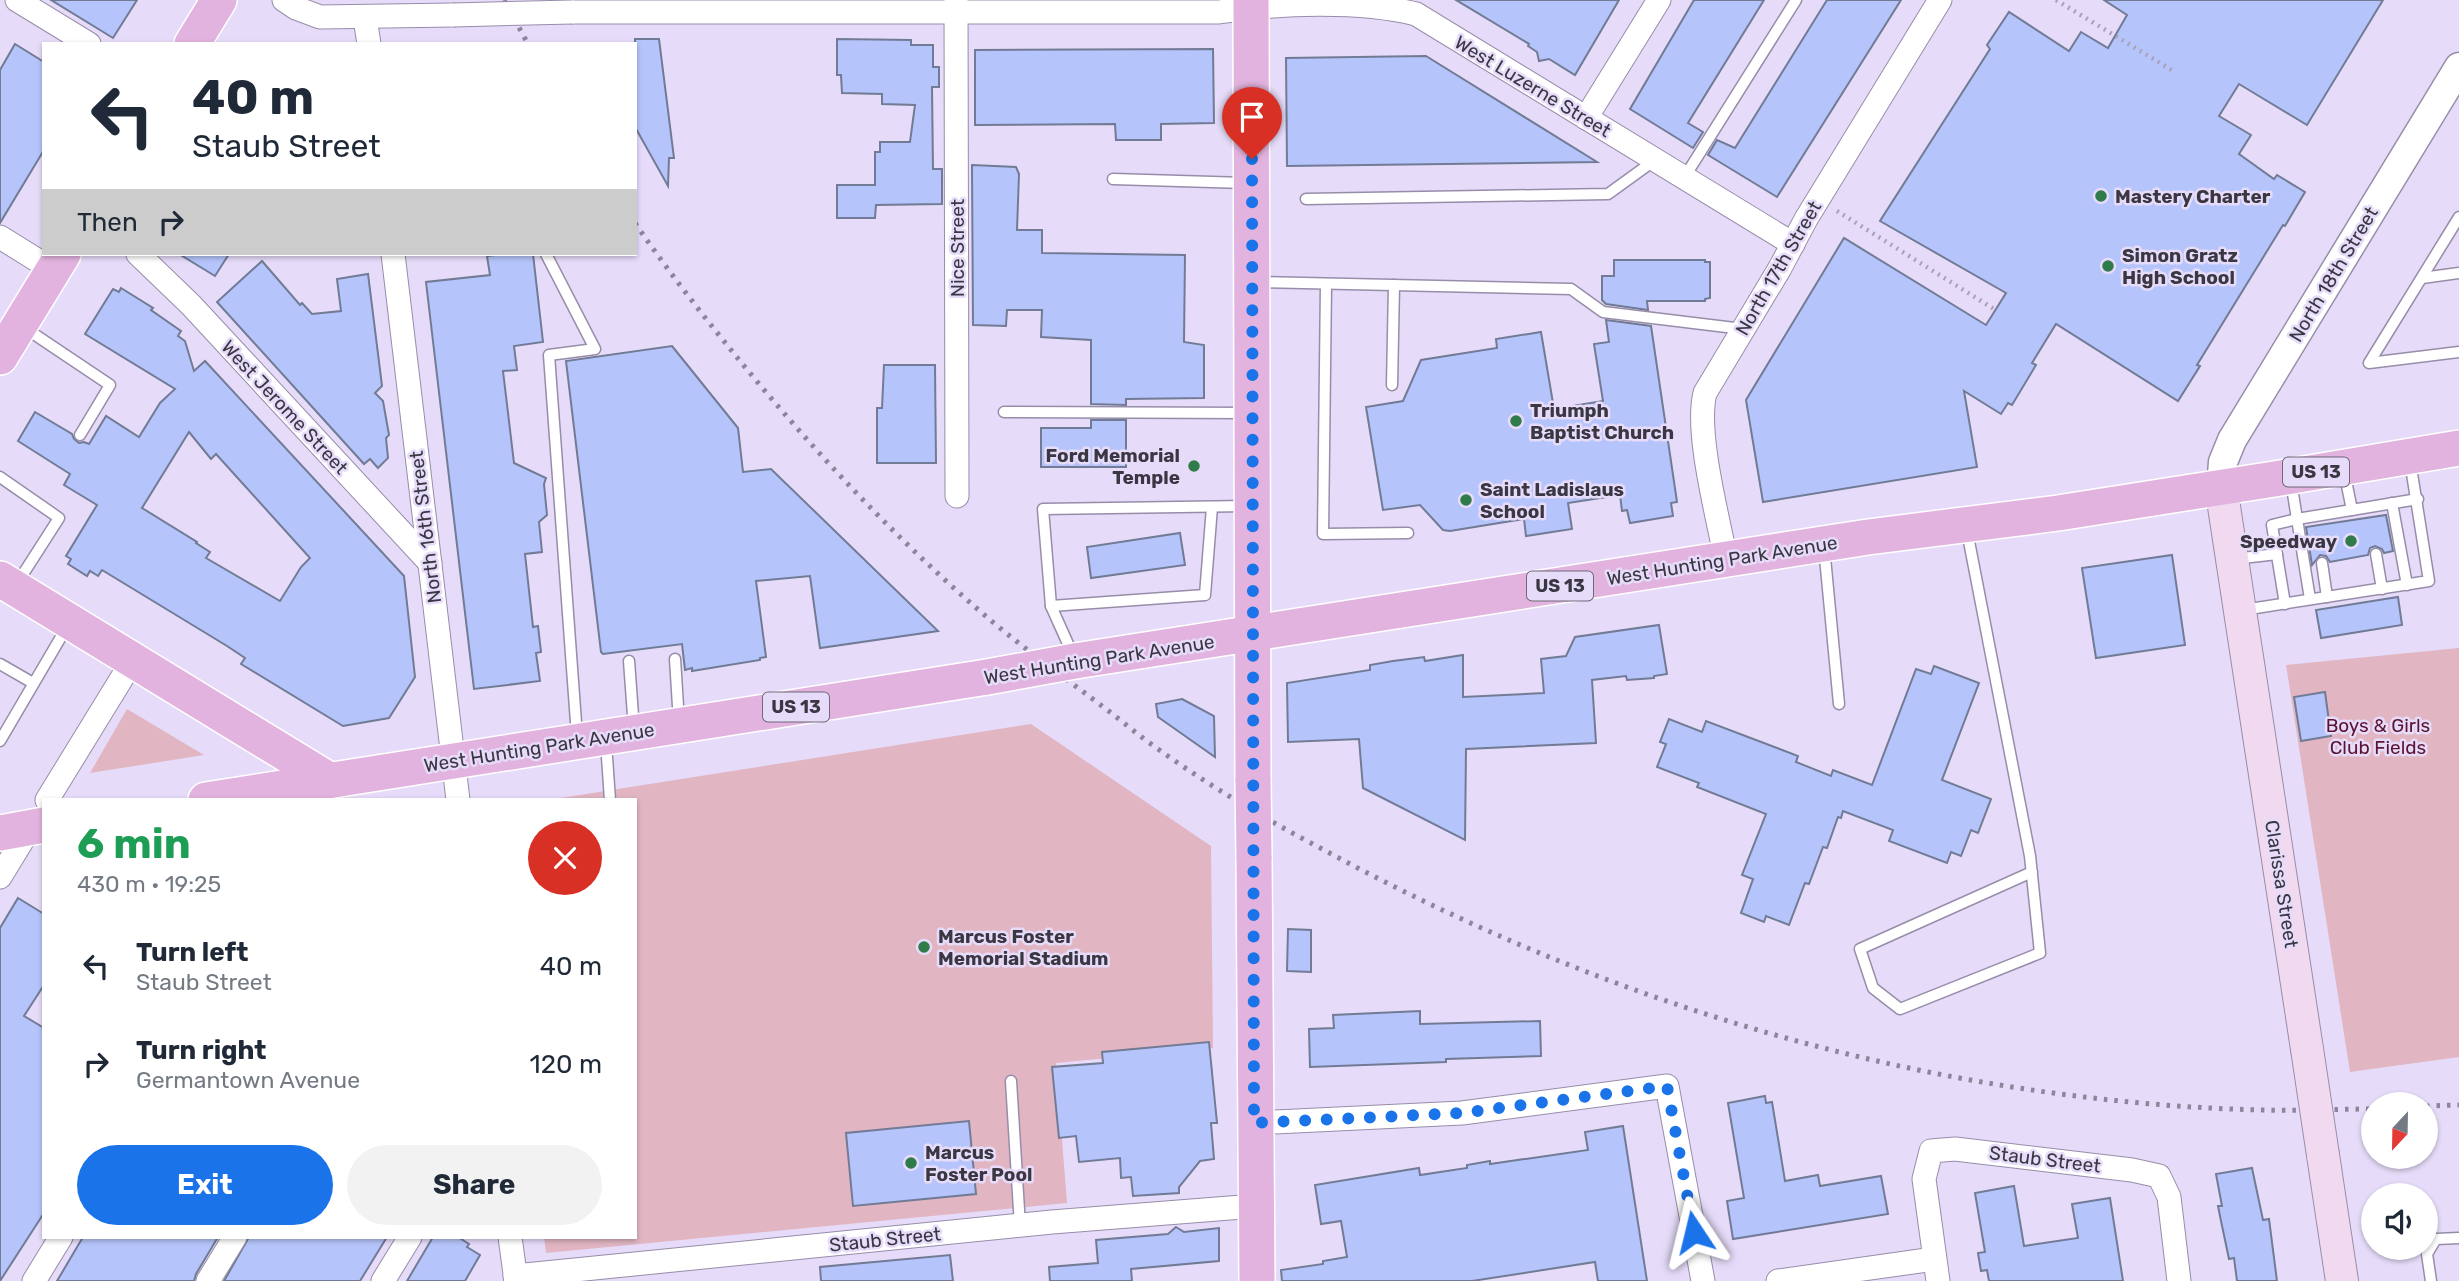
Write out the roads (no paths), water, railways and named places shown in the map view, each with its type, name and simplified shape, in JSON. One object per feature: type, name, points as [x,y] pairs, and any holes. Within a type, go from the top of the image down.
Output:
[{"type":"main road","points":[[193,42],[219,0]]},
{"type":"main road","points":[[1251,4],[1254,1123],[1257,1281]]},
{"type":"main road","points":[[0,357],[58,262]]},
{"type":"main road","name":"West Hunting Park Avenue","points":[[326,790],[453,761],[606,736],[1824,544],[2058,513],[2290,477],[2459,448]]},
{"type":"main road","name":"Clarissa Street","points":[[2221,487],[2342,1281]]},
{"type":"main road","points":[[7,583],[133,660],[326,790]]},
{"type":"main road","name":"US 13","points":[[230,798],[326,790]]},
{"type":"street","points":[[17,0],[86,42]]},
{"type":"street","name":"West Luzerne Street","points":[[284,0],[296,8],[320,17],[343,13],[365,18],[688,6],[956,6],[1219,12],[1251,4],[1289,1],[1378,1],[1416,14],[1793,244]]},
{"type":"street","points":[[1586,118],[1659,0]]},
{"type":"street","name":"North 17th Street","points":[[1726,560],[1706,451],[1703,401],[1709,384],[1940,0]]},
{"type":"street","name":"Nice Street","points":[[956,6],[957,496]]},
{"type":"street","points":[[365,18],[369,42]]},
{"type":"street","name":"North 18th Street","points":[[2221,487],[2223,462],[2232,440],[2459,67]]},
{"type":"street","points":[[0,237],[42,255]]},
{"type":"street","name":"West Jerome Street","points":[[140,256],[200,315],[430,563]]},
{"type":"street","name":"North 16th Street","points":[[393,256],[458,798]]},
{"type":"street","points":[[46,798],[133,660]]},
{"type":"street","points":[[0,877],[33,818]]},
{"type":"street","points":[[1254,1123],[1462,1113],[1667,1086],[1703,1281]]},
{"type":"street","name":"Staub Street","points":[[1936,1270],[1924,1179],[1931,1151],[1955,1149],[2132,1170],[2159,1176],[2169,1197],[2179,1281]]},
{"type":"street","name":"Staub Street","points":[[515,1279],[1020,1226],[1255,1206]]},
{"type":"street","points":[[34,1281],[60,1239]]},
{"type":"street","points":[[208,1281],[234,1239]]},
{"type":"street","points":[[383,1281],[409,1239]]},
{"type":"street","points":[[510,1239],[515,1279]]},
{"type":"street","points":[[1778,1281],[1936,1270]]},
{"type":"lane","points":[[1684,178],[1796,0]]},
{"type":"lane","points":[[1306,199],[1608,194],[1655,160]]},
{"type":"lane","points":[[1113,179],[1252,183]]},
{"type":"lane","points":[[2459,217],[2369,363],[2459,352]]},
{"type":"lane","points":[[547,256],[595,349],[549,355],[606,736],[610,798]]},
{"type":"lane","points":[[2422,278],[2459,273]]},
{"type":"lane","points":[[1252,282],[1572,289],[1603,312],[1742,329]]},
{"type":"lane","points":[[1326,284],[1322,534],[1408,533]]},
{"type":"lane","points":[[1392,386],[1394,285]]},
{"type":"lane","points":[[20,325],[110,385],[80,435]]},
{"type":"lane","points":[[1004,412],[1252,413]]},
{"type":"lane","points":[[2240,610],[2428,581],[2410,456]]},
{"type":"lane","points":[[2343,468],[2352,510]]},
{"type":"lane","points":[[0,477],[59,518],[7,583]]},
{"type":"lane","points":[[2290,477],[2310,599]]},
{"type":"lane","points":[[2285,604],[2272,525],[2297,519],[2314,521],[2352,510],[2370,512],[2392,503],[2418,499]]},
{"type":"lane","points":[[2392,503],[2407,585]]},
{"type":"lane","points":[[1075,661],[1051,606],[1043,509],[1252,506]]},
{"type":"lane","points":[[1051,606],[1205,595],[1212,507]]},
{"type":"lane","points":[[1966,524],[2032,872],[2040,953],[1900,1009],[1873,988],[1860,949],[2032,872]]},
{"type":"lane","points":[[1824,544],[1839,704]]},
{"type":"lane","points":[[2232,559],[2277,554]]},
{"type":"lane","points":[[2376,554],[2382,589]]},
{"type":"lane","points":[[2322,563],[2327,597]]},
{"type":"lane","points":[[0,741],[70,621]]},
{"type":"lane","points":[[675,659],[679,725]]},
{"type":"lane","points":[[606,736],[629,661]]},
{"type":"lane","points":[[0,664],[33,683]]},
{"type":"lane","points":[[1011,1081],[1020,1226]]},
{"type":"lane","points":[[2431,1281],[2427,1254],[2435,1239],[2459,1238]]},
{"type":"railway","points":[[504,0],[527,42]]},
{"type":"railway","points":[[637,226],[713,328],[796,428],[886,523],[981,612],[1144,739],[1198,777],[1281,827],[1391,885],[1528,948],[1668,1002],[1740,1025],[1886,1063],[2025,1089],[2119,1101],[2261,1110],[2361,1109]]},
{"type":"railway","points":[[2438,1106],[2459,1105]]},
{"type":"place","name":"Mastery Charter","points":[[2101,196]]},
{"type":"place","name":"Simon Gratz High School","points":[[2108,266]]},
{"type":"place","name":"Triumph Baptist Church","points":[[1516,421]]},
{"type":"place","name":"Ford Memorial Temple","points":[[1194,466]]},
{"type":"place","name":"Saint Ladislaus School","points":[[1466,500]]},
{"type":"place","name":"Speedway","points":[[2351,541]]},
{"type":"place","name":"Marcus Foster Memorial Stadium","points":[[924,947]]},
{"type":"place","name":"Marcus Foster Pool","points":[[911,1163]]},
{"type":"park label","name":"Boys & Girls Club Fields","points":[[2378,736]]}]
